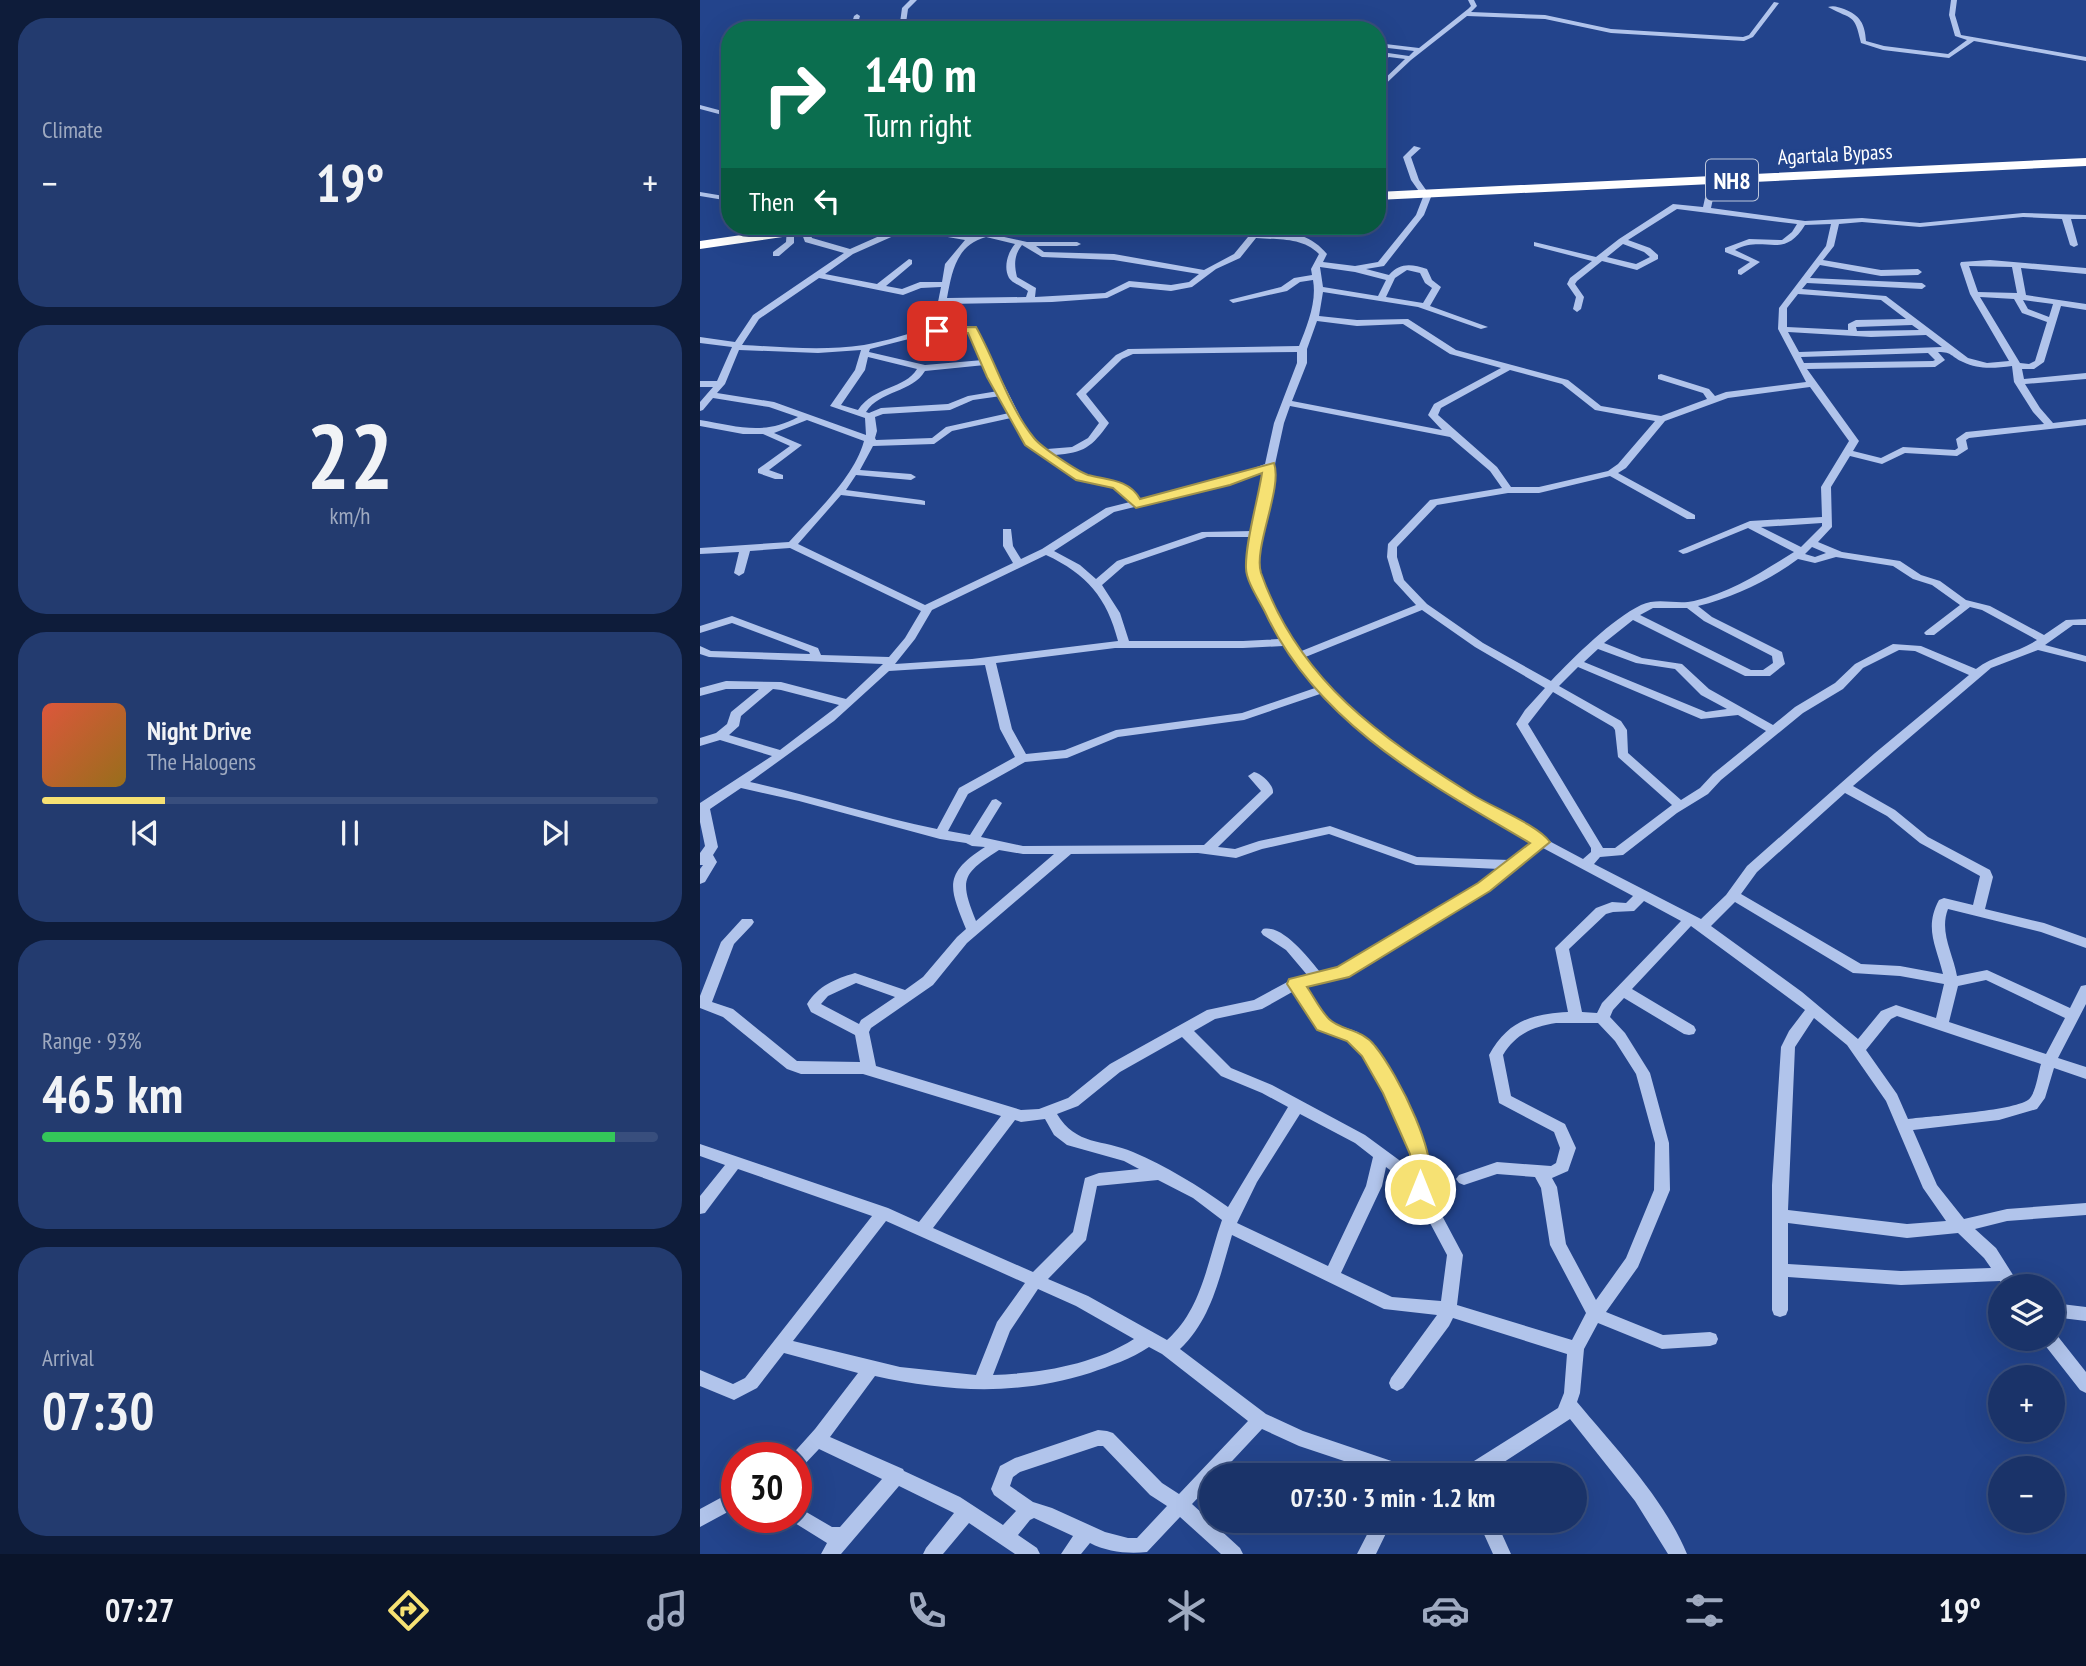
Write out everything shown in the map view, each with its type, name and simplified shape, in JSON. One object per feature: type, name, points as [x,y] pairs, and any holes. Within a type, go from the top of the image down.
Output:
[{"type":"highway","name":"Agartala Bypass","points":[[1386,195],[2086,162]]},
{"type":"highway","points":[[700,245],[758,235]]},
{"type":"street","points":[[903,21],[905,8],[914,0]]},
{"type":"street","points":[[1386,80],[1474,6],[1471,0]]},
{"type":"street","points":[[1954,0],[1952,15],[1956,33],[1971,40],[2086,59]]},
{"type":"street","points":[[1465,14],[1545,17],[1611,32],[1744,38],[1751,36],[1776,3]]},
{"type":"street","points":[[1510,6],[1510,16]]},
{"type":"street","points":[[1831,7],[1859,20],[1864,30],[1863,42],[1874,46],[1949,56],[1971,40]]},
{"type":"street","points":[[856,21],[857,16]]},
{"type":"street","points":[[1386,46],[1420,50]]},
{"type":"street","points":[[1386,56],[1410,58]]},
{"type":"street","points":[[700,107],[721,113]]},
{"type":"street","points":[[1233,300],[1284,289],[1297,280],[1375,267],[1384,261],[1420,215],[1427,199],[1407,160],[1417,148]]},
{"type":"street","points":[[1707,209],[1713,180]]},
{"type":"street","points":[[700,194],[721,198]]},
{"type":"street","points":[[1577,309],[1580,297],[1571,284],[1573,280],[1671,207],[1707,209],[1802,223],[1836,221],[1915,225],[2023,215],[2086,217]]},
{"type":"street","points":[[2066,217],[2074,245]]},
{"type":"street","points":[[1597,853],[1564,791],[1523,730],[1524,719],[1577,663],[1633,616],[1657,604],[1689,605],[1758,579],[1798,553],[1827,527],[1826,486],[1853,441],[1812,384],[1782,329],[1783,308],[1833,239],[1836,221]]},
{"type":"street","points":[[1741,272],[1756,262],[1728,250],[1748,241],[1782,244],[1794,237],[1802,223]]},
{"type":"street","points":[[776,254],[790,243],[795,235]]},
{"type":"street","points":[[804,235],[808,240],[850,252]]},
{"type":"street","points":[[700,408],[720,384],[737,346],[760,313],[850,252],[888,235]]},
{"type":"street","points":[[949,235],[971,239],[986,235],[1024,243],[1077,244]]},
{"type":"street","points":[[942,301],[1107,295],[1133,283],[1174,287],[1192,284],[1237,256],[1259,235]]},
{"type":"street","points":[[1279,235],[1314,244],[1323,254],[1317,277],[1314,318],[1302,349],[1302,363],[1280,421],[1257,534],[1254,573],[1286,642],[1337,705],[1380,740],[1468,799],[1542,842],[1696,923],[1813,1009],[1859,1048],[1892,1098],[1931,1188],[1961,1226],[1990,1253],[2004,1274]]},
{"type":"street","points":[[937,331],[949,264],[971,239]]},
{"type":"street","points":[[1537,244],[1637,267],[1655,257],[1647,250],[1622,241]]},
{"type":"street","points":[[1024,243],[1042,254],[1114,257],[1206,273]]},
{"type":"street","points":[[1024,243],[1014,248],[1010,267],[1013,278],[1034,290],[1030,299]]},
{"type":"street","points":[[879,287],[909,262]]},
{"type":"street","points":[[1818,262],[1877,272],[1918,272]]},
{"type":"street","points":[[2052,426],[2033,406],[2031,397],[2019,382],[2016,364],[1974,295],[1964,268],[1966,263],[2086,271]]},
{"type":"street","points":[[2016,265],[2025,312],[2052,321]]},
{"type":"street","points":[[1381,299],[1391,278],[1400,267],[1424,271],[1428,281],[1437,287],[1425,307]]},
{"type":"street","points":[[1355,269],[1391,278]]},
{"type":"street","points":[[819,275],[903,292],[920,285],[945,284]]},
{"type":"street","points":[[1317,277],[1381,299],[1425,307],[1483,327]]},
{"type":"street","points":[[1804,280],[1922,286]]},
{"type":"street","points":[[1796,291],[1883,298],[1965,360],[1983,365],[2016,364],[2031,367],[2039,362],[2058,303]]},
{"type":"street","points":[[1974,295],[2020,296],[2086,307]]},
{"type":"street","points":[[1314,318],[1357,323],[1405,321],[1447,350],[1565,382],[1598,408],[1662,419]]},
{"type":"street","points":[[1853,333],[1851,326],[1856,323],[1913,322]]},
{"type":"street","points":[[700,340],[737,346],[816,352],[865,350],[937,331],[972,329],[1027,440],[1081,477],[1117,485],[1131,494],[1136,504]]},
{"type":"street","points":[[1782,329],[1853,333],[1927,332]]},
{"type":"street","points":[[1044,452],[1079,451],[1087,447],[1104,423],[1081,394],[1124,353],[1151,349],[1302,349]]},
{"type":"street","points":[[1795,355],[1950,349]]},
{"type":"street","points":[[865,350],[922,368],[987,362]]},
{"type":"street","points":[[865,350],[859,370],[835,403],[839,407],[865,414],[950,407],[971,398],[1004,393]]},
{"type":"street","points":[[1801,366],[1935,364],[1940,360],[1931,350]]},
{"type":"street","points":[[1508,491],[1496,472],[1433,415],[1434,410],[1509,367]]},
{"type":"street","points":[[865,414],[869,398],[915,379],[922,368]]},
{"type":"street","points":[[2019,382],[2086,376]]},
{"type":"street","points":[[1661,377],[1706,391],[1712,400]]},
{"type":"street","points":[[700,384],[720,384]]},
{"type":"street","points":[[1680,806],[1622,754],[1621,730],[1617,724],[1479,645],[1423,607],[1399,581],[1392,557],[1394,542],[1434,502],[1508,491],[1539,490],[1611,473],[1622,466],[1662,419],[1734,393],[1812,384]]},
{"type":"street","points":[[712,395],[750,403],[766,403],[871,441],[929,442],[949,429],[1015,414]]},
{"type":"street","points":[[1288,403],[1451,434]]},
{"type":"street","points":[[792,545],[838,492],[871,441],[874,425],[865,414]]},
{"type":"street","points":[[768,433],[785,429],[807,416]]},
{"type":"street","points":[[1848,453],[1882,461],[1903,450],[1957,453],[1963,449],[1961,439],[1966,435],[2086,422]]},
{"type":"street","points":[[700,423],[768,433],[797,445],[762,471],[779,477]]},
{"type":"street","points":[[700,879],[710,867],[711,862],[704,858],[712,847],[701,807],[739,784],[847,703],[889,665],[925,610],[1046,551],[1111,510],[1225,482],[1270,466]]},
{"type":"street","points":[[853,472],[911,477]]},
{"type":"street","points":[[1611,473],[1691,517]]},
{"type":"street","points":[[838,492],[921,503]]},
{"type":"street","points":[[1683,551],[1750,524],[1828,520]]},
{"type":"street","points":[[1750,524],[1798,553],[1815,560],[1834,554]]},
{"type":"street","points":[[1007,531],[1008,546],[1019,565]]},
{"type":"street","points":[[1096,584],[1121,563],[1206,534],[1257,534]]},
{"type":"street","points":[[1811,543],[1834,554],[1896,563],[1968,604],[1986,608],[2041,643],[2086,659]]},
{"type":"street","points":[[700,553],[792,545],[925,610]]},
{"type":"street","points":[[739,573],[746,547]]},
{"type":"street","points":[[1046,551],[1088,573],[1119,619],[1125,645]]},
{"type":"street","points":[[1930,633],[1968,604]]},
{"type":"street","points":[[1633,616],[1749,674],[1766,674],[1779,664],[1778,654],[1708,619],[1689,605]]},
{"type":"street","points":[[1297,657],[1423,607]]},
{"type":"street","points":[[700,630],[732,619],[785,640],[808,645],[814,650],[816,657]]},
{"type":"street","points":[[1602,1017],[1604,1011],[1624,991],[1696,923],[1733,895],[1752,869],[1978,674],[1994,662],[2024,654],[2070,622],[2086,622]]},
{"type":"street","points":[[772,654],[785,640]]},
{"type":"street","points":[[700,649],[709,654],[772,654],[941,668],[1125,645],[1220,646],[1286,642]]},
{"type":"street","points":[[1598,645],[1640,662],[1678,666],[1705,692],[1774,730]]},
{"type":"street","points":[[1585,865],[1597,853],[1618,852],[1680,806],[1704,792],[1717,777],[1774,730],[1839,685],[1859,666],[1897,646],[1917,648],[1978,674]]},
{"type":"street","points":[[990,662],[1006,729],[1022,758]]},
{"type":"street","points":[[1577,663],[1704,716],[1740,711]]},
{"type":"street","points":[[700,692],[720,686],[788,686],[847,703]]},
{"type":"street","points":[[700,742],[720,736],[733,726],[738,711],[770,686]]},
{"type":"street","points":[[940,835],[963,791],[1022,758],[1067,754],[1116,734],[1244,716],[1322,689]]},
{"type":"street","points":[[720,736],[780,754]]},
{"type":"street","points":[[1207,850],[1267,793],[1268,790],[1254,776]]},
{"type":"street","points":[[739,784],[940,835],[1034,851],[1207,850],[1236,854],[1259,845],[1330,830],[1416,862],[1512,865]]},
{"type":"street","points":[[1845,787],[1891,813],[1924,840],[1985,873],[1987,877],[1978,910]]},
{"type":"street","points":[[972,842],[996,803]]},
{"type":"street","points":[[747,922],[728,942],[702,1004],[728,1013],[792,1065],[810,1069],[851,1066],[1030,1116],[1048,1112],[1082,1098],[1115,1069],[1212,1014],[1257,1005],[1296,984],[1343,972],[1484,887],[1542,842]]},
{"type":"street","points":[[973,931],[960,893],[961,872],[967,864],[996,846]]},
{"type":"street","points":[[862,1032],[873,1019],[928,982],[973,931],[1066,850]]},
{"type":"street","points":[[1576,1018],[1562,948],[1601,911],[1629,908],[1642,895]]},
{"type":"street","points":[[1733,895],[1858,969],[1900,971],[1951,980],[1987,975],[2072,1015]]},
{"type":"street","points":[[1941,1025],[1951,980],[1939,945],[1942,906],[1950,902],[2086,943]]},
{"type":"street","points":[[1268,932],[1285,942],[1318,978]]},
{"type":"street","points":[[862,1032],[816,1008],[814,1004],[817,997],[855,978],[907,996]]},
{"type":"street","points":[[1296,984],[1324,1026],[1353,1036],[1368,1051],[1392,1091],[1420,1154],[1420,1184]]},
{"type":"street","points":[[1904,1125],[1998,1114],[2032,1105],[2038,1098],[2049,1062],[2086,990]]},
{"type":"street","points":[[1624,991],[1689,1030]]},
{"type":"street","points":[[1780,1310],[1780,1216],[1788,1047],[1813,1009]]},
{"type":"street","points":[[1859,1048],[1886,1015],[1896,1010],[2086,1073]]},
{"type":"street","points":[[1464,1179],[1497,1168],[1559,1171],[1563,1167],[1568,1148],[1564,1135],[1556,1124],[1516,1108],[1504,1099],[1496,1055],[1523,1024],[1544,1019],[1602,1017]]},
{"type":"street","points":[[1485,1463],[1551,1424],[1564,1413],[1569,1405],[1576,1349],[1632,1262],[1664,1180],[1662,1143],[1643,1073],[1622,1040],[1602,1017]]},
{"type":"street","points":[[1184,1030],[1226,1072],[1267,1089],[1296,1107],[1360,1139],[1420,1184],[1455,1255],[1448,1309],[1435,1333],[1396,1383]]},
{"type":"street","points":[[862,1032],[869,1070]]},
{"type":"street","points":[[1168,1349],[1186,1335],[1204,1302],[1230,1222],[1296,1107]]},
{"type":"street","points":[[1048,1112],[1059,1130],[1072,1141],[1128,1156],[1198,1194],[1230,1222],[1390,1304],[1448,1309],[1576,1349]]},
{"type":"street","points":[[922,1230],[1012,1113]]},
{"type":"street","points":[[700,1150],[883,1213],[1116,1317],[1168,1349],[1260,1420],[1299,1438],[1372,1463]]},
{"type":"street","points":[[1331,1276],[1374,1186],[1381,1154]]},
{"type":"street","points":[[700,1208],[736,1161]]},
{"type":"street","points":[[1540,1171],[1549,1187],[1558,1245],[1596,1315],[1662,1342],[1710,1339]]},
{"type":"street","points":[[982,1381],[1003,1327],[1035,1281],[1080,1235],[1085,1196],[1090,1182],[1157,1174]]},
{"type":"street","points":[[1780,1216],[1896,1231],[1961,1226],[2007,1215],[2086,1209]]},
{"type":"street","points":[[700,1378],[725,1390],[743,1390],[883,1213]]},
{"type":"street","points":[[1779,1269],[1901,1278],[1988,1280]]},
{"type":"street","points":[[2065,1311],[2086,1314]]},
{"type":"street","points":[[781,1345],[870,1370],[1019,1384],[1067,1376],[1136,1348],[1148,1338]]},
{"type":"street","points":[[2059,1351],[2086,1385]]},
{"type":"street","points":[[812,1445],[870,1370]]},
{"type":"street","points":[[1569,1405],[1648,1506],[1678,1554]]},
{"type":"street","points":[[1234,1554],[1180,1504],[1156,1489],[1115,1444],[1098,1438],[1015,1466],[1006,1472],[1000,1489],[1028,1510],[1040,1511],[1085,1535],[1124,1549],[1134,1549],[1141,1546],[1180,1504],[1260,1420]]},
{"type":"street","points":[[817,1440],[897,1475],[967,1511],[1031,1554]]},
{"type":"street","points":[[830,1554],[897,1475]]},
{"type":"street","points":[[700,1519],[721,1507]]},
{"type":"street","points":[[1005,1537],[1028,1510]]},
{"type":"street","points":[[932,1554],[967,1511]]},
{"type":"street","points":[[812,1524],[828,1535],[844,1536]]},
{"type":"street","points":[[1366,1554],[1377,1533]]},
{"type":"street","points":[[1492,1533],[1502,1554]]},
{"type":"street","points":[[1070,1554],[1085,1535]]},
{"type":"route","points":[[937,331],[972,329],[993,377],[1009,401],[1029,442],[1081,477],[1117,485],[1131,494],[1136,504],[1225,482],[1270,466],[1253,570],[1286,642],[1309,674],[1337,705],[1380,740],[1468,799],[1542,842],[1484,887],[1343,972],[1296,984],[1326,1028],[1353,1036],[1368,1051],[1392,1091],[1420,1154],[1420,1189]]}]
